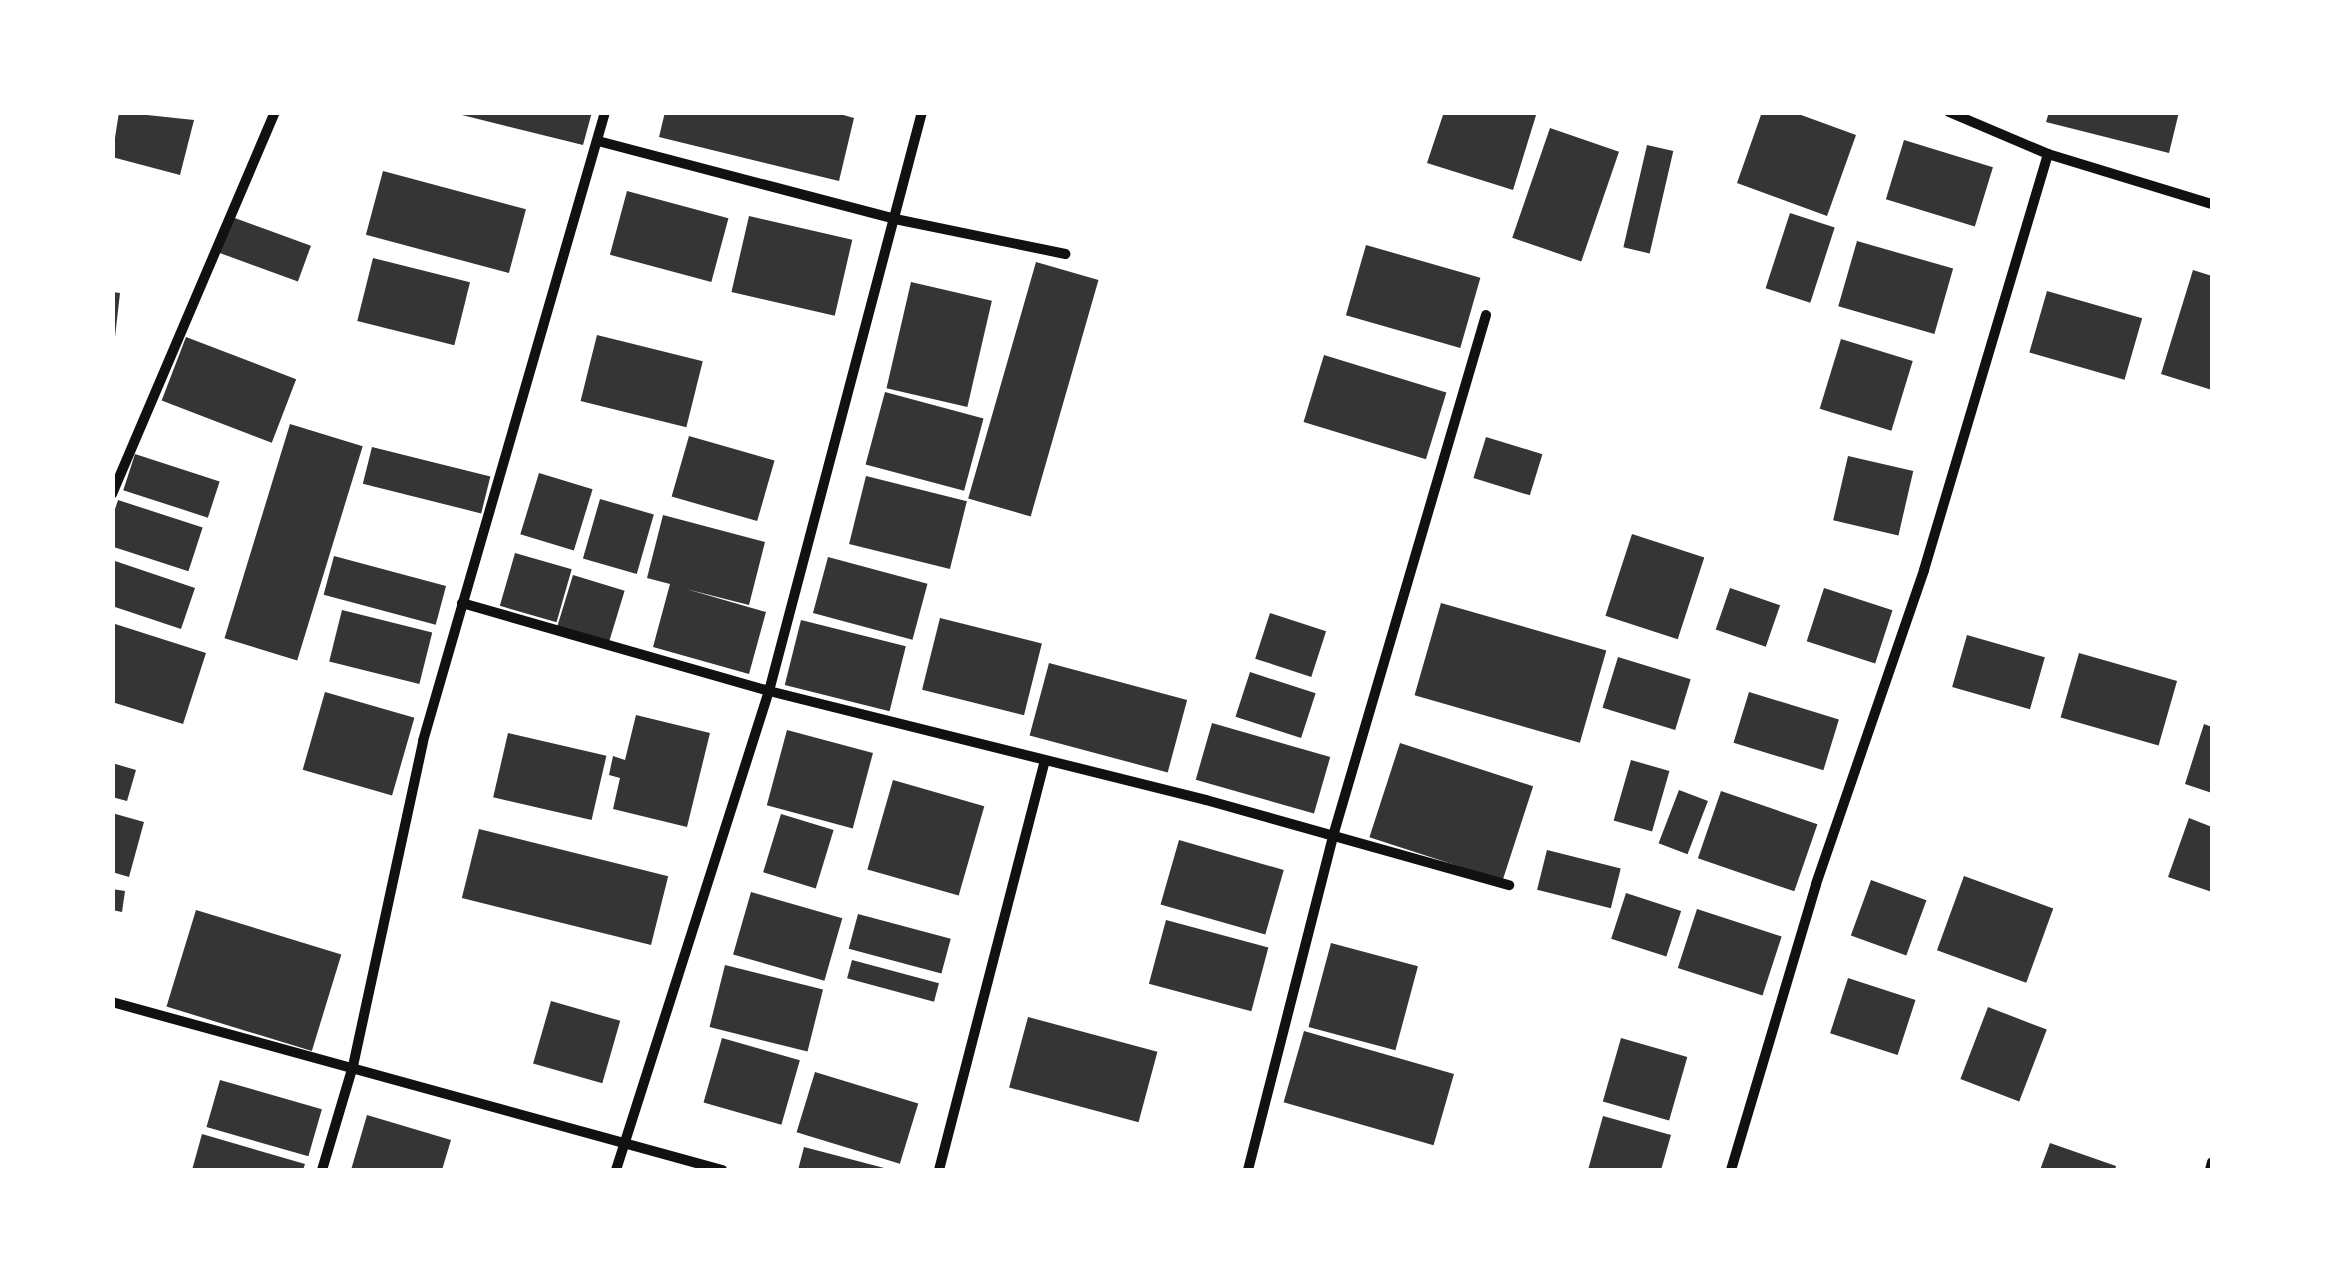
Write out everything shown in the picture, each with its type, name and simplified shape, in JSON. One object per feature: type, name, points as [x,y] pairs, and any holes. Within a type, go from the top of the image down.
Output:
[{"type":"street","points":[[112,494],[275,112]]},
{"type":"street","points":[[322,1170],[353,1066],[422,741],[605,112]]},
{"type":"street","points":[[616,1170],[769,691],[922,112]]},
{"type":"street","points":[[1950,112],[2048,154],[2212,204]]},
{"type":"street","points":[[598,141],[895,219],[1065,254]]},
{"type":"street","points":[[1731,1170],[1816,884],[1924,570],[2048,154]]},
{"type":"street","points":[[1248,1170],[1333,836],[1486,315]]},
{"type":"street","points":[[462,603],[769,691],[1045,760],[1509,885]]},
{"type":"street","points":[[940,1170],[1045,760]]},
{"type":"street","points":[[112,1002],[722,1170]]},
{"type":"street","points":[[2210,1170],[2212,1162]]},
{"type":"building","points":[[119,112],[194,120],[180,175],[112,157]]},
{"type":"building","points":[[450,112],[592,112],[583,145]]},
{"type":"building","points":[[665,112],[833,112],[854,118],[839,181],[659,137]]},
{"type":"building","points":[[1444,112],[1537,112],[1513,190],[1427,163]]},
{"type":"building","points":[[1762,112],[1793,112],[1856,135],[1827,216],[1737,183]]},
{"type":"building","points":[[2049,112],[2179,112],[2169,153],[2046,122]]},
{"type":"building","points":[[1550,128],[1619,152],[1581,261],[1512,238]]},
{"type":"building","points":[[1904,140],[1993,167],[1975,226],[1886,199]]},
{"type":"building","points":[[1647,145],[1673,151],[1650,253],[1623,247]]},
{"type":"building","points":[[383,171],[526,209],[509,273],[366,235]]},
{"type":"building","points":[[627,191],[728,218],[711,282],[610,255]]},
{"type":"building","points":[[1790,213],[1835,228],[1810,303],[1766,288]]},
{"type":"building","points":[[749,216],[852,240],[835,316],[731,292]]},
{"type":"building","points":[[232,217],[311,246],[298,281],[219,253]]},
{"type":"building","points":[[1857,241],[1953,269],[1934,334],[1838,306]]},
{"type":"building","points":[[1366,245],[1480,278],[1460,348],[1346,315]]},
{"type":"building","points":[[373,258],[470,282],[454,345],[357,321]]},
{"type":"building","points":[[1036,262],[1098,280],[1031,516],[968,498]]},
{"type":"building","points":[[2193,270],[2212,276],[2212,390],[2161,374]]},
{"type":"building","points":[[911,282],[992,301],[967,407],[886,388]]},
{"type":"building","points":[[2047,291],[2142,318],[2125,380],[2029,353]]},
{"type":"building","points":[[112,292],[120,293],[115,337],[112,336]]},
{"type":"building","points":[[597,335],[703,361],[686,427],[581,401]]},
{"type":"building","points":[[186,337],[296,379],[272,443],[162,400]]},
{"type":"building","points":[[1841,339],[1913,361],[1891,431],[1820,409]]},
{"type":"building","points":[[1324,355],[1446,392],[1426,459],[1304,422]]},
{"type":"building","points":[[885,392],[984,418],[964,491],[866,464]]},
{"type":"building","points":[[290,424],[363,446],[297,660],[225,638]]},
{"type":"building","points":[[689,436],[775,461],[757,521],[672,497]]},
{"type":"building","points":[[1486,437],[1542,454],[1530,495],[1473,478]]},
{"type":"building","points":[[372,447],[490,477],[481,513],[363,484]]},
{"type":"building","points":[[135,454],[220,482],[208,518],[123,490]]},
{"type":"building","points":[[1848,456],[1913,471],[1898,535],[1833,520]]},
{"type":"building","points":[[539,473],[593,489],[574,551],[520,534]]},
{"type":"building","points":[[866,476],[967,501],[950,569],[849,544]]},
{"type":"building","points":[[600,499],[654,514],[637,574],[583,559]]},
{"type":"building","points":[[118,500],[203,528],[188,571],[112,546],[112,518]]},
{"type":"building","points":[[663,515],[765,542],[749,605],[686,589],[766,612],[749,674],[653,647],[670,584],[647,578]]},
{"type":"building","points":[[1632,534],[1704,557],[1678,639],[1605,616]]},
{"type":"building","points":[[515,553],[572,569],[557,622],[500,606]]},
{"type":"building","points":[[334,556],[446,586],[436,625],[324,595]]},
{"type":"building","points":[[828,557],[927,584],[912,640],[813,613]]},
{"type":"building","points":[[112,560],[195,588],[181,629],[112,606]]},
{"type":"building","points":[[573,575],[625,591],[609,643],[557,628]]},
{"type":"building","points":[[1730,588],[1780,605],[1766,647],[1716,630]]},
{"type":"building","points":[[1824,588],[1892,610],[1875,664],[1807,641]]},
{"type":"building","points":[[1441,603],[1606,650],[1580,743],[1415,695]]},
{"type":"building","points":[[342,610],[432,632],[419,684],[329,661]]},
{"type":"building","points":[[1270,613],[1326,631],[1311,677],[1255,659]]},
{"type":"building","points":[[940,618],[1042,643],[1024,715],[922,690]]},
{"type":"building","points":[[801,620],[906,646],[890,711],[785,685]]},
{"type":"building","points":[[112,623],[206,653],[183,724],[112,702]]},
{"type":"building","points":[[1967,635],[2045,657],[2030,709],[1952,687]]},
{"type":"building","points":[[2079,653],[2177,681],[2159,746],[2061,717]]},
{"type":"building","points":[[1618,657],[1691,679],[1675,730],[1603,708]]},
{"type":"building","points":[[1049,663],[1187,700],[1168,772],[1030,735]]},
{"type":"building","points":[[1250,672],[1316,693],[1301,738],[1235,717]]},
{"type":"building","points":[[325,692],[414,718],[392,795],[303,770]]},
{"type":"building","points":[[1749,692],[1839,719],[1823,770],[1734,743]]},
{"type":"building","points":[[636,715],[710,733],[687,827],[613,809],[620,778],[609,775],[613,756],[625,760]]},
{"type":"building","points":[[1212,723],[1330,757],[1314,814],[1196,780]]},
{"type":"building","points":[[2204,724],[2212,727],[2212,793],[2185,784]]},
{"type":"building","points":[[787,730],[873,753],[853,828],[767,805]]},
{"type":"building","points":[[508,733],[606,756],[592,820],[493,797]]},
{"type":"building","points":[[1400,743],[1533,786],[1503,880],[1369,837]]},
{"type":"building","points":[[1631,760],[1669,771],[1652,832],[1614,821]]},
{"type":"building","points":[[112,763],[136,770],[127,801],[112,797]]},
{"type":"building","points":[[893,780],[984,806],[959,896],[867,869]]},
{"type":"building","points":[[1679,790],[1708,801],[1688,854],[1659,843]]},
{"type":"building","points":[[1721,791],[1817,824],[1794,891],[1698,858]]},
{"type":"building","points":[[112,813],[144,822],[129,877],[112,872]]},
{"type":"building","points":[[781,814],[834,830],[816,888],[763,872]]},
{"type":"building","points":[[2189,818],[2212,827],[2212,892],[2168,877]]},
{"type":"building","points":[[479,829],[668,876],[651,945],[462,898]]},
{"type":"building","points":[[1179,840],[1284,870],[1265,934],[1161,904]]},
{"type":"building","points":[[1547,850],[1621,868],[1611,908],[1537,890]]},
{"type":"building","points":[[1964,876],[2053,908],[2026,983],[1937,950]]},
{"type":"building","points":[[1871,880],[1926,900],[1906,956],[1851,935]]},
{"type":"building","points":[[112,889],[125,891],[122,912],[112,910]]},
{"type":"building","points":[[751,892],[842,918],[824,981],[733,954]]},
{"type":"building","points":[[1626,893],[1681,911],[1666,957],[1611,939]]},
{"type":"building","points":[[1697,909],[1782,937],[1762,995],[1678,968]]},
{"type":"building","points":[[196,910],[341,954],[312,1051],[166,1007]]},
{"type":"building","points":[[858,914],[951,939],[941,974],[849,949]]},
{"type":"building","points":[[1166,920],[1268,947],[1251,1011],[1149,984]]},
{"type":"building","points":[[1331,943],[1418,966],[1395,1050],[1308,1027]]},
{"type":"building","points":[[852,960],[939,983],[934,1002],[847,978]]},
{"type":"building","points":[[725,965],[823,989],[808,1052],[710,1027]]},
{"type":"building","points":[[1848,978],[1916,1000],[1898,1055],[1830,1033]]},
{"type":"building","points":[[551,1001],[620,1021],[602,1083],[533,1063]]},
{"type":"building","points":[[1988,1007],[2047,1030],[2019,1101],[1960,1079]]},
{"type":"building","points":[[1028,1017],[1157,1052],[1139,1122],[1009,1088]]},
{"type":"building","points":[[1304,1031],[1454,1074],[1434,1145],[1284,1102]]},
{"type":"building","points":[[722,1038],[800,1060],[781,1125],[704,1102]]},
{"type":"building","points":[[1621,1038],[1687,1057],[1669,1120],[1603,1101]]},
{"type":"building","points":[[815,1072],[918,1104],[900,1164],[797,1132]]},
{"type":"building","points":[[220,1080],[322,1109],[308,1156],[206,1127]]},
{"type":"building","points":[[367,1115],[451,1140],[442,1170],[351,1170]]},
{"type":"building","points":[[1603,1116],[1671,1135],[1661,1170],[1588,1170]]},
{"type":"building","points":[[202,1134],[305,1164],[303,1170],[192,1170]]},
{"type":"building","points":[[2050,1143],[2116,1166],[2115,1170],[2040,1170]]},
{"type":"building","points":[[804,1147],[888,1169],[888,1170],[798,1170]]}]
